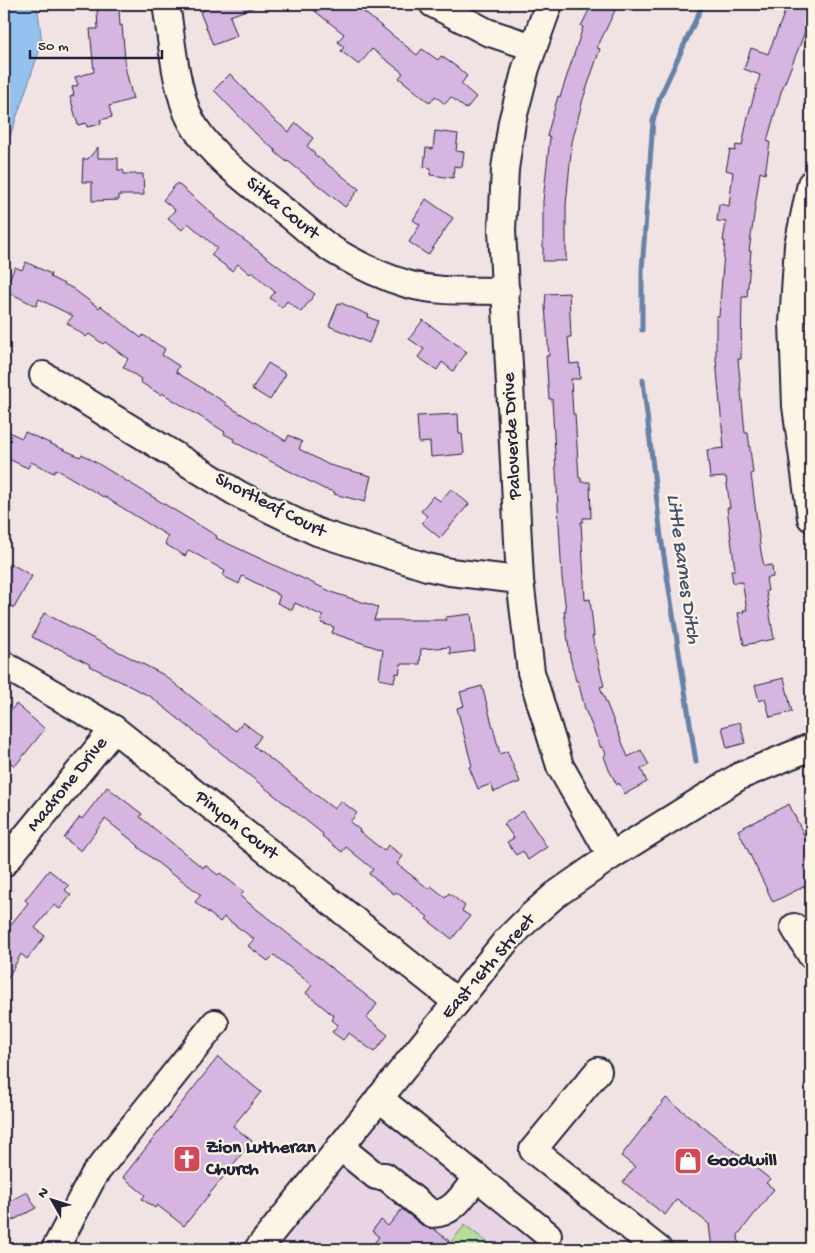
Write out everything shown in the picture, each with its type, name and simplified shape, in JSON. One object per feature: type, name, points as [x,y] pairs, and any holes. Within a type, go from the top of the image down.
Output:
[{"type":"street","name":"Sitka Court","points":[[166,4],[176,76],[188,113],[196,128],[234,171],[336,252],[385,277],[430,289],[506,291]]},
{"type":"street","points":[[433,4],[486,32],[533,47]]},
{"type":"street","name":"Paloverde Drive","points":[[549,4],[533,47],[512,122],[505,169],[502,230],[520,580],[531,672],[560,766],[611,856]]},
{"type":"street","points":[[811,184],[798,245],[792,323],[796,406],[802,464],[811,518]]},
{"type":"street","name":"Shortleaf Court","points":[[43,375],[240,495],[317,532],[427,567],[450,572],[520,580]]},
{"type":"street","name":"Pinyon Court","points":[[4,665],[114,729],[457,1002]]},
{"type":"street","name":"Madrone Drive","points":[[4,863],[114,729]]},
{"type":"street","name":"East 16th Street","points":[[258,1249],[506,941],[530,916],[611,856],[740,776],[811,747]]},
{"type":"street","points":[[794,928],[811,955]]},
{"type":"street","points":[[55,1249],[94,1175],[215,1023]]},
{"type":"street","points":[[598,1072],[534,1150],[658,1249]]},
{"type":"street","points":[[380,1098],[548,1234]]},
{"type":"street","points":[[340,1146],[376,1176],[385,1176],[432,1214],[441,1214],[451,1209],[477,1176]]},
{"type":"shaded area","points":[[382,1112],[548,1249],[272,1249]]},
{"type":"green space","points":[[465,1225],[496,1249],[445,1249]]},
{"type":"water","points":[[4,4],[37,4],[42,43],[4,154]]},
{"type":"building","points":[[202,4],[257,4],[257,6],[230,16],[237,36],[213,45],[200,12],[205,10]]},
{"type":"building","points":[[306,4],[354,4],[417,55],[422,49],[438,60],[441,56],[457,67],[467,76],[461,84],[476,97],[466,109],[451,97],[445,104],[435,96],[430,103],[399,78],[403,73],[372,49],[359,65],[341,51],[344,47],[338,42],[344,34]]},
{"type":"building","points":[[592,4],[618,4],[597,48],[600,49],[583,99],[572,142],[566,205],[566,261],[543,261],[543,201],[550,137],[547,136],[558,96],[560,97],[583,27],[581,26]]},
{"type":"building","points":[[788,4],[811,4],[811,17],[781,92],[767,141],[770,142],[765,174],[760,172],[749,251],[751,251],[747,297],[742,297],[741,359],[738,359],[745,433],[748,433],[761,552],[764,566],[772,565],[773,577],[766,578],[768,591],[766,591],[774,639],[744,645],[738,613],[747,610],[742,582],[733,583],[731,570],[735,570],[727,508],[730,508],[726,477],[710,478],[707,450],[724,448],[716,360],[716,316],[719,316],[725,241],[723,241],[726,222],[717,221],[719,204],[729,206],[733,172],[726,170],[730,150],[735,151],[736,145],[742,146],[748,116],[760,75],[744,69],[751,48],[768,54]]},
{"type":"building","points":[[119,8],[126,71],[133,99],[109,106],[112,117],[100,120],[101,124],[87,127],[86,123],[78,125],[70,97],[74,95],[72,87],[78,85],[75,77],[94,72],[90,29],[98,29],[97,10]]},
{"type":"building","points":[[230,74],[272,118],[289,132],[296,123],[313,138],[307,146],[314,154],[359,189],[345,207],[275,152],[214,90]]},
{"type":"building","points":[[435,131],[458,134],[456,151],[464,152],[462,167],[454,166],[453,178],[430,175],[431,168],[424,167],[426,148],[433,149]]},
{"type":"building","points":[[98,147],[98,158],[118,158],[118,170],[123,170],[124,174],[143,174],[144,195],[119,195],[119,200],[92,201],[92,182],[82,182],[83,159],[88,159]]},
{"type":"building","points":[[177,183],[214,217],[315,294],[301,312],[287,301],[282,308],[270,298],[275,292],[252,272],[250,274],[238,264],[232,271],[211,255],[217,248],[188,223],[182,230],[168,218],[175,210],[163,200]]},
{"type":"building","points":[[426,199],[453,218],[428,255],[409,242],[420,225],[413,220]]},
{"type":"building","points":[[26,262],[51,274],[50,277],[72,288],[99,308],[101,306],[141,338],[143,335],[165,349],[162,355],[179,366],[176,372],[225,404],[286,441],[289,435],[302,442],[299,449],[329,465],[371,476],[365,502],[334,494],[335,492],[324,489],[233,441],[234,439],[224,434],[225,432],[162,393],[161,395],[140,382],[141,379],[123,367],[128,359],[105,342],[103,344],[89,334],[86,337],[67,323],[73,316],[39,299],[36,306],[4,290],[15,267],[22,270]]},
{"type":"building","points":[[569,293],[571,337],[568,337],[570,364],[579,363],[580,379],[571,379],[579,478],[581,478],[581,482],[590,482],[591,518],[583,518],[583,522],[581,522],[585,600],[590,599],[594,636],[592,636],[604,686],[600,687],[628,757],[641,750],[649,765],[641,769],[647,782],[625,794],[619,783],[617,785],[609,770],[604,756],[606,754],[603,747],[601,748],[585,709],[570,657],[564,611],[566,611],[562,578],[552,399],[549,399],[546,356],[549,356],[545,306],[546,294]]},
{"type":"building","points":[[341,303],[378,321],[369,343],[329,326],[338,304],[340,305]]},
{"type":"building","points":[[423,320],[467,352],[453,371],[442,362],[437,370],[418,357],[424,349],[409,339]]},
{"type":"building","points":[[268,363],[286,374],[270,400],[252,389]]},
{"type":"building","points":[[458,414],[459,434],[462,434],[464,454],[431,457],[430,442],[419,443],[417,416]]},
{"type":"building","points":[[4,430],[22,438],[25,432],[80,457],[82,454],[217,536],[216,538],[334,593],[378,607],[374,620],[446,620],[446,617],[471,614],[475,651],[450,654],[450,647],[421,649],[420,664],[401,664],[399,674],[396,673],[394,682],[379,679],[383,650],[332,633],[334,627],[321,623],[323,616],[295,603],[292,610],[277,603],[280,596],[274,592],[242,576],[239,584],[223,576],[225,571],[189,550],[185,556],[165,544],[168,536],[56,469],[54,473],[31,462],[28,468],[4,457]]},
{"type":"building","points":[[451,489],[469,504],[440,538],[422,523],[427,516],[421,511],[433,496],[440,501]]},
{"type":"building","points":[[10,563],[32,576],[14,608],[4,602],[4,572]]},
{"type":"building","points":[[44,613],[164,675],[236,731],[243,722],[261,736],[254,746],[334,809],[341,801],[357,813],[350,822],[359,831],[384,851],[388,845],[403,856],[397,864],[429,889],[431,886],[445,897],[449,893],[465,906],[462,911],[470,916],[452,939],[426,919],[428,917],[369,874],[373,869],[346,847],[342,852],[322,836],[323,834],[151,697],[56,647],[32,637]]},
{"type":"building","points":[[784,678],[792,712],[770,717],[765,699],[759,701],[755,685]]},
{"type":"building","points":[[482,686],[500,754],[507,751],[520,782],[494,792],[491,784],[478,789],[469,767],[472,766],[457,708],[464,706],[460,692]]},
{"type":"building","points":[[16,704],[45,729],[15,766],[4,758],[4,719]]},
{"type":"building","points":[[740,722],[745,743],[727,748],[722,727]]},
{"type":"building","points":[[107,787],[142,814],[140,817],[203,868],[205,865],[218,875],[220,873],[244,892],[240,896],[377,1004],[367,1018],[388,1035],[374,1052],[349,1033],[343,1040],[332,1032],[338,1025],[332,1020],[334,1016],[306,993],[312,985],[274,955],[268,961],[248,946],[254,939],[224,917],[220,922],[195,902],[201,895],[174,876],[105,819],[81,851],[64,838],[80,817],[82,819]]},
{"type":"building","points":[[789,804],[811,850],[811,883],[773,902],[738,830]]},
{"type":"building","points":[[523,811],[547,847],[528,860],[523,851],[516,855],[507,842],[514,838],[504,824]]},
{"type":"building","points":[[49,870],[69,886],[65,890],[71,895],[60,909],[54,905],[35,928],[45,936],[27,959],[21,954],[4,985],[4,933],[28,903],[25,900]]},
{"type":"building","name":"Zion Lutheran Church","points":[[218,1057],[261,1092],[233,1126],[252,1141],[184,1226],[157,1205],[155,1208],[142,1199],[145,1195],[123,1177]]},
{"type":"building","name":"Goodwill","points":[[666,1098],[770,1179],[766,1183],[774,1189],[738,1235],[739,1247],[712,1249],[709,1224],[677,1199],[665,1215],[623,1182],[635,1167],[621,1156]]},
{"type":"building","points":[[27,1192],[36,1208],[4,1225],[4,1204]]},
{"type":"building","points":[[402,1209],[423,1226],[434,1229],[449,1241],[442,1249],[369,1249],[379,1237],[372,1231],[381,1220],[388,1226]]},
{"type":"waterway","name":"Little Barnes Ditch","points":[[642,330],[642,270],[653,121],[660,97],[703,4]]},
{"type":"waterway","name":"Little Barnes Ditch","points":[[643,380],[661,537],[696,762]]},
{"type":"place","name":"Zion Lutheran Church","points":[[187,1159]]},
{"type":"place","name":"Goodwill","points":[[688,1161]]}]
